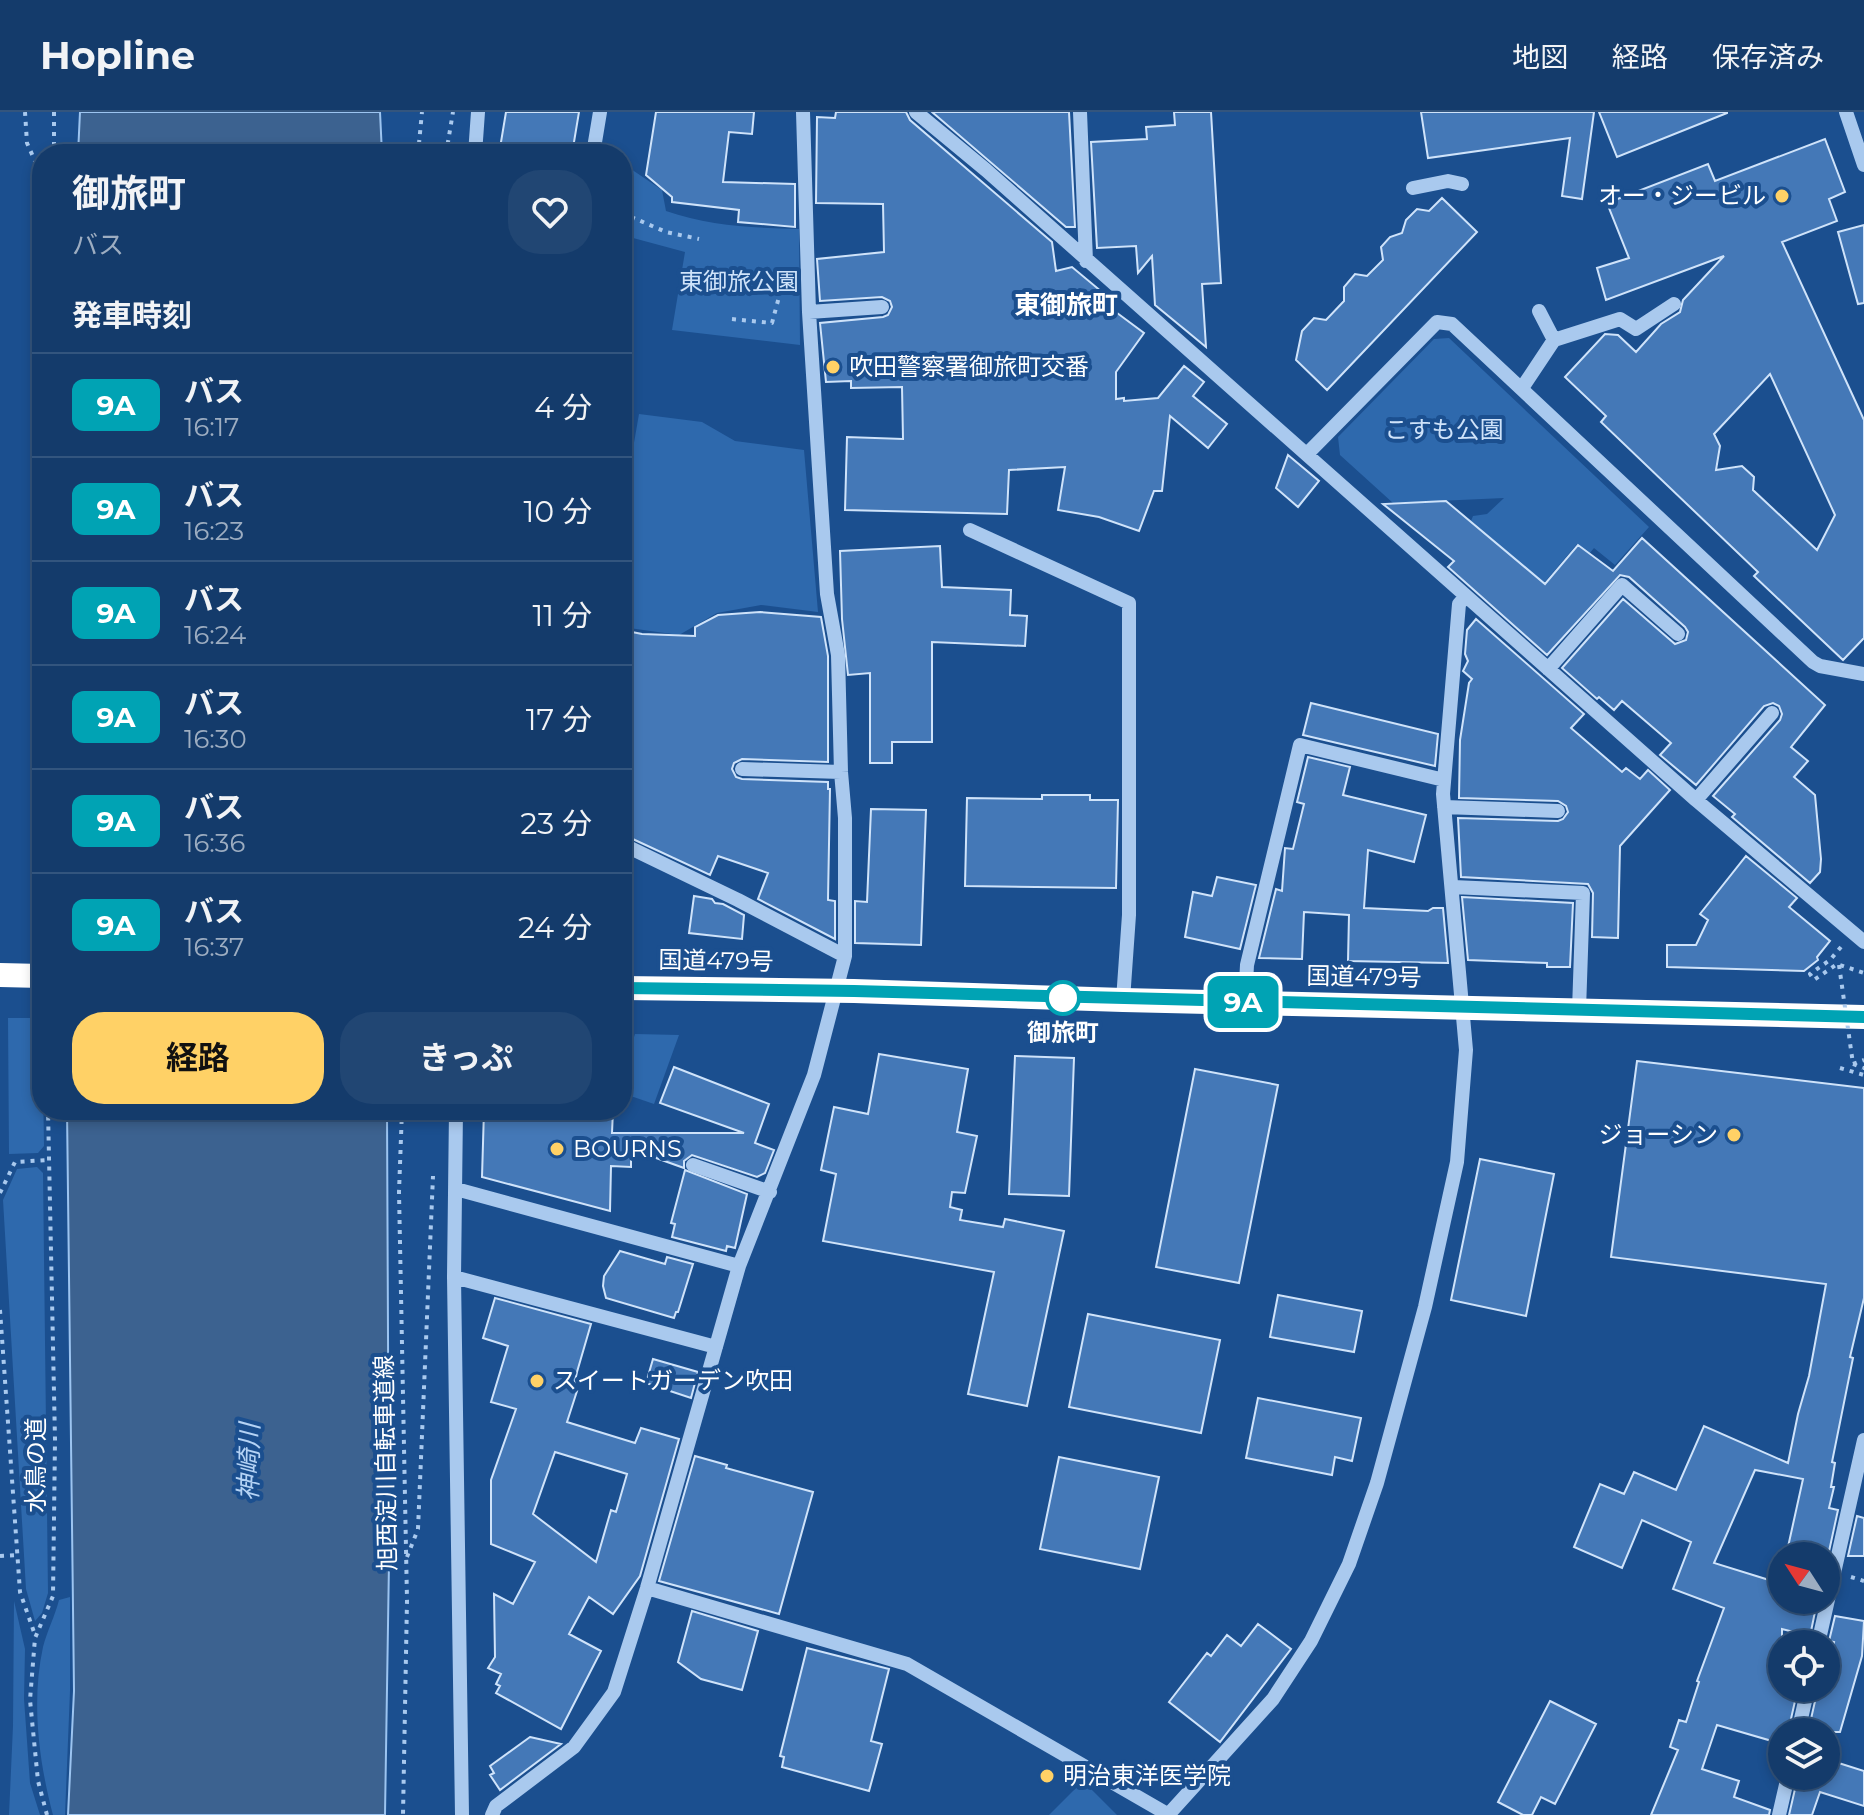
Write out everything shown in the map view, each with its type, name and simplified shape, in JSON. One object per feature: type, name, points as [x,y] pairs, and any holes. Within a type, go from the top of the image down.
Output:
[{"type":"highway","points":[[0,975],[32,971]]},
{"type":"highway","name":"国道479号","points":[[632,988],[1864,1017]]},
{"type":"street","points":[[476,144],[478,112]]},
{"type":"street","points":[[595,144],[600,112]]},
{"type":"street","points":[[492,1815],[496,1806],[574,1747],[614,1692],[739,1266],[814,1075],[845,956],[845,818],[838,655],[827,594],[809,312],[803,112]]},
{"type":"street","points":[[916,112],[986,170],[1696,800],[1864,942]]},
{"type":"street","points":[[1080,112],[1086,261]]},
{"type":"street","points":[[1846,112],[1864,165]]},
{"type":"street","points":[[1413,188],[1448,181],[1462,184]]},
{"type":"street","points":[[1522,388],[1554,340],[1620,319],[1636,329],[1674,304]]},
{"type":"street","points":[[809,312],[882,307]]},
{"type":"street","points":[[1539,311],[1554,340]]},
{"type":"street","points":[[1307,454],[1437,322],[1452,324],[1813,662],[1864,674]]},
{"type":"street","points":[[970,530],[1129,603],[1129,915],[1123,1000]]},
{"type":"street","points":[[1548,669],[1622,585],[1678,634]]},
{"type":"street","points":[[647,1588],[907,1664],[1169,1815],[1273,1699],[1311,1641],[1349,1564],[1377,1483],[1425,1307],[1457,1162],[1466,1050],[1444,780],[1459,604],[1466,596]]},
{"type":"street","points":[[1696,800],[1772,713]]},
{"type":"street","points":[[1245,1002],[1247,965],[1300,745],[1444,780]]},
{"type":"street","points":[[742,769],[841,772]]},
{"type":"street","points":[[1444,807],[1558,811]]},
{"type":"street","points":[[632,849],[845,956]]},
{"type":"street","points":[[1453,887],[1583,893],[1579,1010]]},
{"type":"street","points":[[456,1120],[454,1277],[462,1815]]},
{"type":"street","points":[[693,1165],[770,1192]]},
{"type":"street","points":[[456,1189],[739,1266]]},
{"type":"street","points":[[454,1277],[716,1347]]},
{"type":"street","points":[[1821,1630],[1864,1440]]},
{"type":"street","points":[[1779,1815],[1785,1790]]},
{"type":"path","points":[[25,112],[27,143],[32,154]]},
{"type":"path","points":[[54,112],[54,144]]},
{"type":"path","points":[[419,144],[422,112]]},
{"type":"path","points":[[448,144],[453,112]]},
{"type":"path","points":[[632,217],[666,232],[699,239]]},
{"type":"path","points":[[732,319],[772,323],[783,282]]},
{"type":"path","points":[[1845,943],[1830,960],[1810,974],[1814,980],[1837,964],[1864,973]]},
{"type":"path","points":[[1839,965],[1853,1064]]},
{"type":"path","points":[[1853,1064],[1864,1060]]},
{"type":"path","points":[[1853,1064],[1864,1068]]},
{"type":"path","points":[[1840,1068],[1864,1075]]},
{"type":"path","name":"水鳥の道","points":[[47,1815],[38,1781],[30,1700],[35,1638],[53,1596],[55,1440],[48,1120]]},
{"type":"path","name":"旭西淀川自転車道線","points":[[402,1120],[399,1192],[406,1560],[403,1815]]},
{"type":"path","points":[[406,1560],[418,1529],[434,1159],[456,1154]]},
{"type":"path","points":[[0,1193],[15,1162],[48,1160]]},
{"type":"path","points":[[0,1310],[20,1592],[35,1638]]},
{"type":"path","points":[[0,1556],[18,1555]]},
{"type":"green space","name":"東御旅公園","points":[[632,170],[662,190],[666,211],[715,223],[799,229],[800,345],[672,330],[685,252],[632,238]]},
{"type":"green space","name":"こすも公園","points":[[1449,338],[1649,527],[1615,565],[1594,548],[1589,554],[1577,544],[1544,583],[1471,521],[1473,516],[1487,514],[1504,498],[1393,503],[1340,455],[1338,437],[1434,339]]},
{"type":"green space","points":[[639,414],[702,422],[735,441],[804,450],[818,612],[761,605],[717,613],[679,635],[632,628],[632,454]]},
{"type":"green space","points":[[8,1018],[32,1018],[32,1120],[44,1120],[44,1146],[38,1153],[9,1154]]},
{"type":"green space","points":[[635,1034],[679,1035],[654,1104],[632,1096],[632,1043]]},
{"type":"green space","points":[[37,1167],[43,1173],[48,1593],[42,1613],[35,1621],[26,1589],[3,1200],[17,1169]]},
{"type":"green space","points":[[70,1597],[65,1815],[53,1815],[38,1732],[39,1668],[59,1600]]},
{"type":"green space","points":[[14,1601],[25,1649],[24,1699],[30,1783],[40,1815],[9,1815]]},
{"type":"green space","points":[[1083,1781],[1117,1815],[1049,1815]]},
{"type":"water","points":[[80,112],[380,112],[382,144],[78,144]]},
{"type":"water","name":"神崎川","points":[[67,1120],[387,1120],[389,1562],[385,1815],[68,1815],[74,1691]]},
{"type":"building","points":[[506,112],[579,112],[574,144],[501,144]]},
{"type":"building","points":[[656,112],[754,112],[752,134],[729,132],[723,182],[795,184],[795,227],[738,222],[739,210],[672,202],[672,197],[646,175]]},
{"type":"building","points":[[836,112],[906,112],[910,120],[1052,242],[1056,271],[1072,267],[1114,302],[1109,307],[1144,333],[1116,372],[1116,399],[1158,398],[1184,366],[1204,382],[1193,396],[1227,424],[1208,448],[1170,416],[1162,491],[1154,491],[1139,531],[1099,517],[1058,510],[1065,467],[1009,470],[1007,514],[845,510],[847,437],[903,439],[902,387],[851,388],[851,381],[826,382],[820,323],[883,317],[892,307],[890,301],[882,297],[820,301],[817,259],[884,252],[883,204],[816,203],[817,117],[835,118]]},
{"type":"building","points":[[932,112],[1069,112],[1075,227],[1066,227]]},
{"type":"building","points":[[1174,112],[1211,112],[1221,283],[1202,284],[1206,347],[1155,305],[1152,256],[1138,273],[1136,246],[1097,248],[1091,142],[1147,139],[1146,127],[1175,125]]},
{"type":"building","points":[[1421,112],[1594,112],[1582,199],[1562,196],[1570,138],[1428,158]]},
{"type":"building","points":[[1599,112],[1727,112],[1727,113],[1617,157]]},
{"type":"building","points":[[1825,139],[1845,192],[1829,199],[1837,221],[1782,242],[1864,420],[1864,638],[1843,660],[1754,576],[1758,572],[1601,422],[1606,416],[1565,377],[1605,334],[1618,335],[1636,352],[1661,324],[1680,312],[1683,300],[1724,256],[1606,300],[1597,268],[1629,258],[1607,203],[1708,164],[1715,181]],"holes":[[[1770,374],[1835,515],[1817,550],[1753,490],[1754,477],[1742,466],[1716,470],[1720,446],[1714,434]]]},
{"type":"building","points":[[1442,198],[1477,232],[1327,390],[1296,360],[1302,331],[1314,318],[1326,320],[1344,301],[1344,287],[1355,274],[1367,276],[1383,260],[1381,247],[1390,237],[1402,233],[1406,220],[1417,209],[1429,211]]},
{"type":"building","points":[[1864,225],[1864,303],[1858,304],[1838,232]]},
{"type":"building","points":[[1288,455],[1319,481],[1298,507],[1276,488]]},
{"type":"building","points":[[1446,501],[1545,584],[1578,545],[1613,571],[1642,538],[1825,705],[1791,747],[1808,761],[1794,777],[1815,795],[1821,859],[1820,872],[1810,883],[1732,817],[1735,814],[1713,796],[1780,720],[1782,714],[1779,706],[1773,703],[1764,706],[1696,785],[1660,755],[1671,743],[1622,701],[1614,710],[1562,668],[1623,599],[1675,644],[1686,640],[1688,632],[1685,627],[1629,577],[1620,575],[1547,655],[1448,567],[1454,561],[1383,504]]},
{"type":"building","points":[[940,546],[942,587],[1011,590],[1010,615],[1027,616],[1025,646],[932,642],[932,742],[892,742],[892,763],[870,763],[870,673],[848,675],[840,551]]},
{"type":"building","points":[[760,612],[821,617],[828,656],[828,762],[742,759],[734,763],[732,769],[736,777],[742,779],[828,782],[828,900],[835,901],[835,939],[758,899],[768,873],[718,856],[710,875],[632,839],[632,632],[695,636],[695,627],[718,615]]},
{"type":"building","points":[[1476,619],[1584,714],[1571,728],[1622,772],[1626,768],[1640,779],[1648,770],[1670,790],[1620,846],[1618,938],[1592,937],[1593,893],[1588,884],[1461,877],[1458,818],[1558,821],[1568,812],[1566,806],[1558,801],[1459,798],[1460,740],[1472,679],[1463,671],[1468,661],[1465,654],[1467,630]]},
{"type":"building","points":[[1311,703],[1438,734],[1435,766],[1303,735]]},
{"type":"building","points":[[1308,757],[1350,767],[1343,795],[1426,815],[1414,862],[1368,850],[1364,908],[1428,911],[1443,908],[1448,963],[1348,961],[1349,915],[1304,912],[1302,959],[1259,958],[1276,889],[1282,891],[1285,848],[1293,849],[1304,804],[1297,802]]},
{"type":"building","points":[[1042,795],[1090,795],[1090,800],[1118,800],[1116,888],[965,886],[967,798],[1042,799]]},
{"type":"building","points":[[871,809],[926,810],[921,945],[855,943],[855,901],[867,902]]},
{"type":"building","points":[[1746,856],[1797,898],[1789,907],[1830,941],[1817,957],[1818,960],[1804,971],[1667,967],[1667,945],[1696,945],[1708,920],[1700,914]]},
{"type":"building","points":[[1217,877],[1256,885],[1240,949],[1185,937],[1193,892],[1212,896]]},
{"type":"building","points":[[694,896],[712,899],[744,915],[742,939],[689,933]]},
{"type":"building","points":[[1462,897],[1573,903],[1570,967],[1547,967],[1547,963],[1468,960]]},
{"type":"building","points":[[879,1054],[968,1069],[957,1132],[977,1136],[965,1193],[952,1192],[950,1207],[962,1210],[960,1220],[1003,1227],[1005,1219],[1064,1231],[1027,1406],[968,1394],[994,1272],[823,1241],[836,1174],[821,1170],[834,1107],[868,1114]]},
{"type":"building","points":[[1015,1056],[1074,1058],[1069,1196],[1009,1194]]},
{"type":"building","points":[[1637,1061],[1864,1088],[1864,1298],[1850,1357],[1853,1358],[1832,1462],[1835,1463],[1831,1487],[1834,1487],[1829,1508],[1838,1510],[1831,1542],[1789,1542],[1803,1479],[1755,1470],[1714,1563],[1768,1580],[1768,1614],[1815,1614],[1811,1630],[1768,1630],[1768,1702],[1795,1702],[1791,1718],[1768,1718],[1768,1740],[1717,1725],[1702,1769],[1739,1781],[1734,1797],[1770,1810],[1769,1815],[1651,1815],[1678,1750],[1670,1747],[1679,1720],[1686,1722],[1697,1681],[1724,1608],[1673,1589],[1691,1542],[1642,1520],[1622,1568],[1574,1547],[1600,1484],[1624,1494],[1634,1472],[1676,1490],[1704,1426],[1788,1463],[1809,1376],[1826,1284],[1611,1257]]},
{"type":"building","points":[[674,1067],[769,1104],[755,1143],[774,1150],[765,1173],[757,1177],[692,1155],[684,1161],[684,1168],[631,1149],[631,1167],[611,1166],[610,1211],[482,1177],[484,1120],[613,1120],[612,1133],[744,1133],[660,1103]]},
{"type":"building","points":[[1195,1069],[1278,1085],[1239,1283],[1156,1267]]},
{"type":"building","points":[[1480,1159],[1554,1174],[1526,1316],[1451,1300]]},
{"type":"building","points":[[685,1170],[747,1194],[735,1248],[727,1246],[726,1251],[672,1237],[675,1224],[671,1223]]},
{"type":"building","points":[[620,1251],[665,1264],[667,1257],[693,1264],[674,1318],[606,1298],[604,1276]]},
{"type":"building","points":[[1278,1295],[1362,1311],[1354,1352],[1270,1337]]},
{"type":"building","points":[[495,1298],[591,1324],[567,1422],[635,1443],[641,1428],[679,1439],[640,1576],[613,1614],[589,1597],[569,1634],[601,1651],[561,1729],[496,1693],[501,1674],[488,1668],[495,1657],[494,1594],[513,1604],[535,1562],[491,1544],[491,1480],[516,1409],[491,1402],[508,1346],[483,1338]],"holes":[[[555,1452],[627,1474],[616,1512],[611,1510],[596,1562],[533,1514]]]},
{"type":"building","points":[[1088,1314],[1220,1340],[1201,1433],[1069,1407]]},
{"type":"building","points":[[653,1359],[698,1372],[691,1398],[646,1383]]},
{"type":"building","points":[[1258,1398],[1361,1418],[1352,1461],[1335,1457],[1332,1475],[1246,1458]]},
{"type":"building","points":[[695,1456],[727,1465],[726,1468],[813,1492],[779,1614],[659,1581]]},
{"type":"building","points":[[1059,1457],[1159,1477],[1140,1569],[1040,1549]]},
{"type":"building","points":[[1857,1516],[1864,1518],[1864,1556],[1848,1556]]},
{"type":"building","points":[[692,1611],[758,1631],[742,1690],[701,1679],[678,1662]]},
{"type":"building","points":[[1835,1616],[1864,1621],[1862,1656],[1840,1732],[1840,1718],[1811,1718],[1815,1702],[1840,1702],[1840,1630],[1832,1630]]},
{"type":"building","points":[[1258,1624],[1291,1649],[1220,1742],[1169,1702],[1207,1653],[1211,1656],[1227,1635],[1241,1646]]},
{"type":"building","points":[[807,1648],[889,1669],[871,1741],[882,1744],[869,1791],[782,1767],[784,1757],[780,1756]]},
{"type":"building","points":[[1550,1701],[1596,1724],[1555,1804],[1541,1797],[1532,1815],[1523,1815],[1498,1802]]},
{"type":"building","points":[[530,1737],[561,1744],[500,1790],[490,1775],[494,1773],[490,1766]]},
{"type":"building","points":[[1840,1763],[1864,1771],[1864,1806],[1820,1792],[1812,1815],[1789,1815],[1795,1790],[1840,1790]]},
{"type":"bus line","name":"9A","points":[[632,988],[1864,1017]]},
{"type":"place","name":"オー・ジービル","points":[[1782,196]]},
{"type":"place","name":"吹田警察署御旅町交番","points":[[833,367]]},
{"type":"place","name":"御旅町","points":[[1063,998]]},
{"type":"place","name":"ジョーシン","points":[[1734,1135]]},
{"type":"place","name":"BOURNS","points":[[557,1149]]},
{"type":"place","name":"スイートガーデン吹田","points":[[537,1381]]},
{"type":"place","name":"明治東洋医学院","points":[[1047,1776]]},
{"type":"district","name":"東御旅町","points":[[1066,305]]}]
